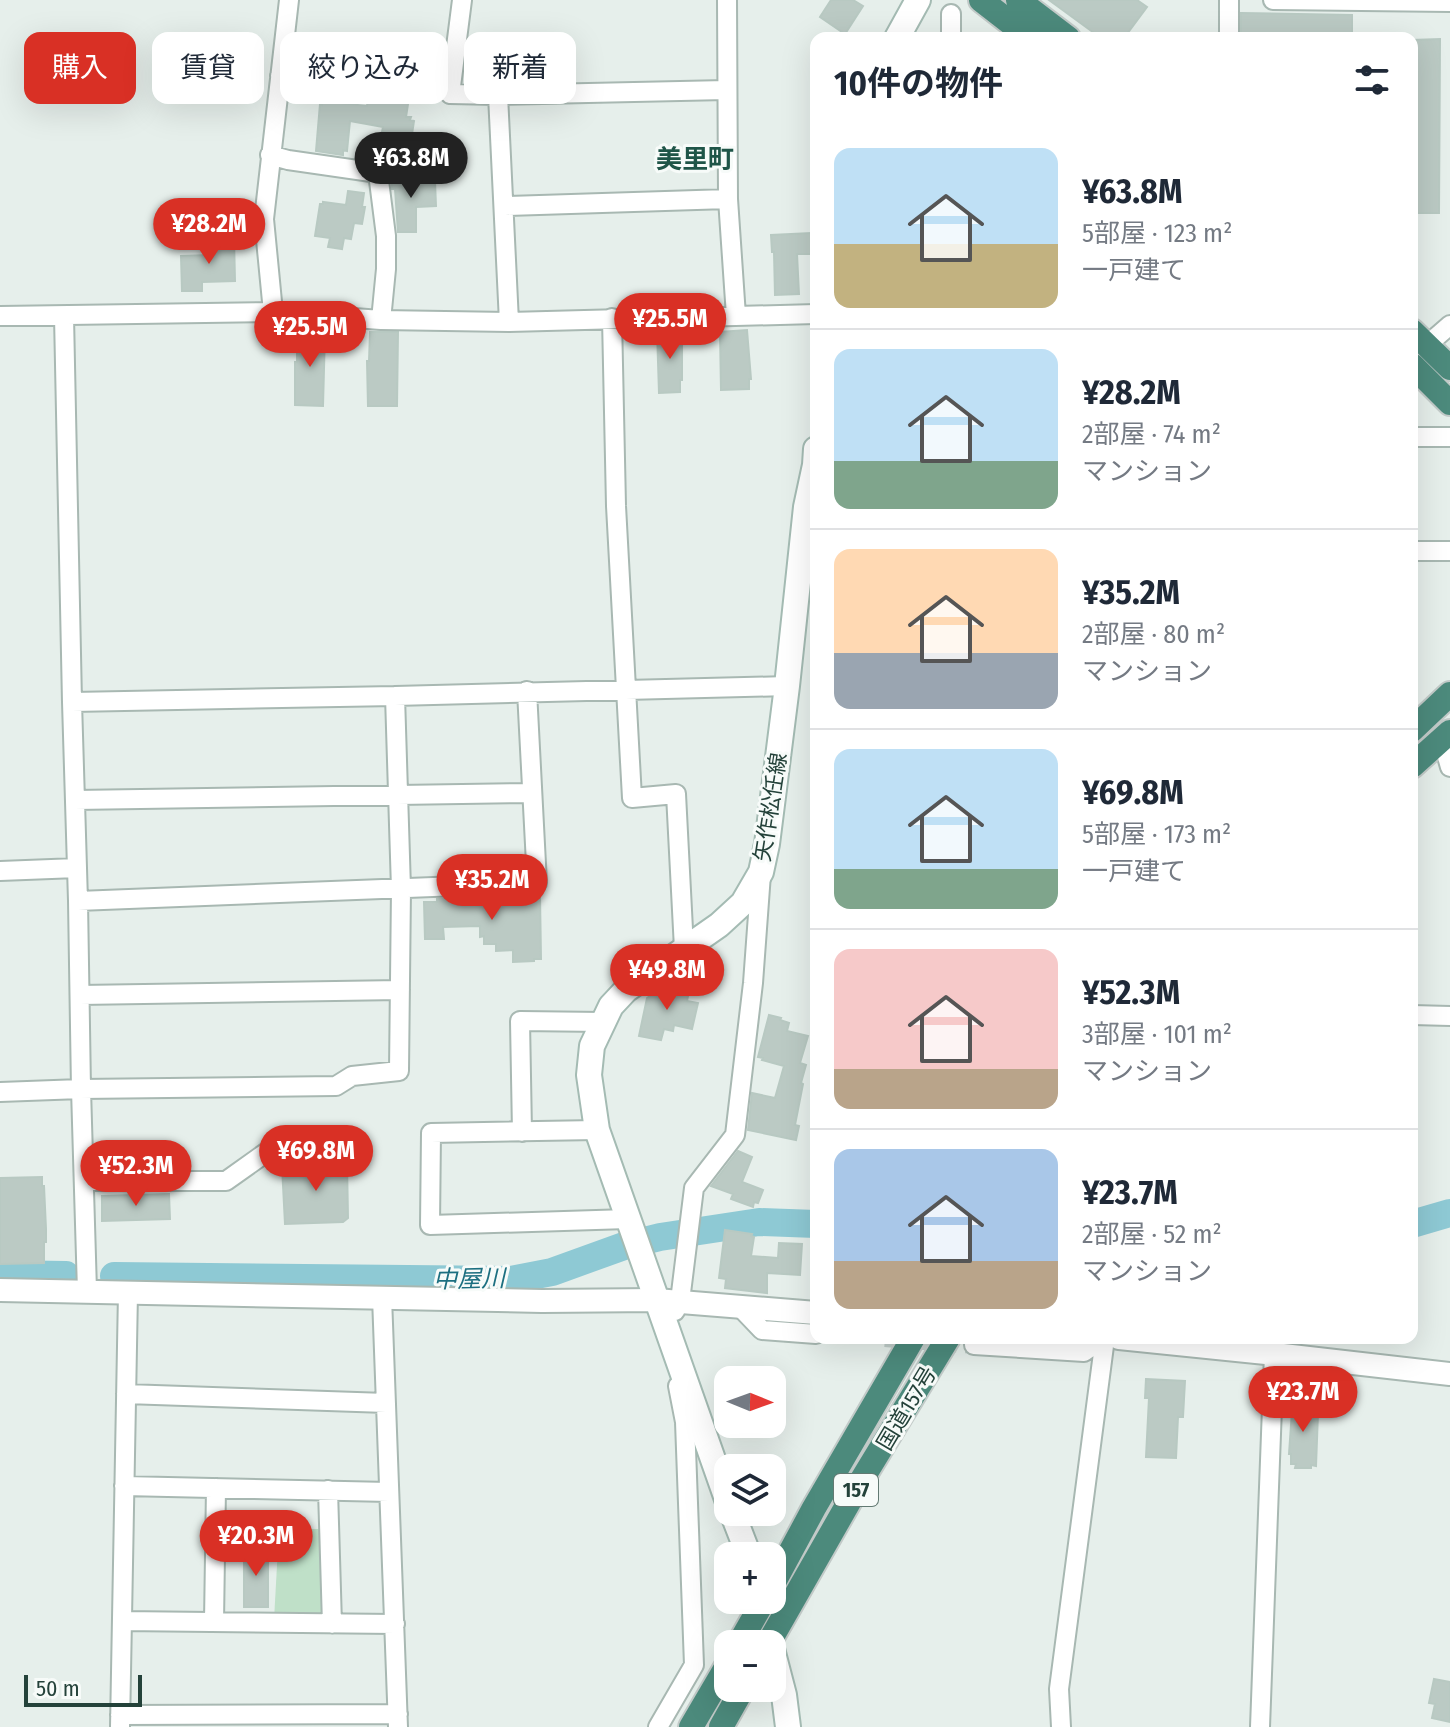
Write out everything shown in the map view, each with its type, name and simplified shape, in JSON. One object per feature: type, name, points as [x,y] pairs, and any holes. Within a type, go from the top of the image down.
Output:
[{"type":"highway","points":[[981,0],[1022,32]]},
{"type":"highway","points":[[1018,0],[1060,32]]},
{"type":"highway","points":[[1431,354],[1450,403]]},
{"type":"highway","points":[[1418,724],[1450,694]]},
{"type":"highway","points":[[1418,761],[1446,736]]},
{"type":"highway","name":"国道157号","points":[[786,1559],[910,1344]]},
{"type":"highway","name":"国道157号","points":[[778,1630],[861,1481],[944,1344]]},
{"type":"highway","points":[[691,1727],[714,1688]]},
{"type":"highway","points":[[721,1727],[735,1702]]},
{"type":"main road","points":[[900,32],[918,0]]},
{"type":"main road","name":"矢作松任線","points":[[714,1462],[667,1327],[668,1300],[639,1250],[597,1130],[589,1075],[592,1046],[611,1006],[626,990],[719,925],[743,903],[761,872],[767,844],[810,488]]},
{"type":"main road","points":[[785,1702],[788,1727]]},
{"type":"street","points":[[285,32],[289,0]]},
{"type":"street","points":[[462,0],[450,94],[464,94]]},
{"type":"street","points":[[727,0],[728,199],[736,316]]},
{"type":"street","points":[[1229,0],[1229,32]]},
{"type":"street","points":[[1273,0],[1450,2]]},
{"type":"street","points":[[951,14],[951,32]]},
{"type":"street","points":[[273,312],[264,219],[280,76]]},
{"type":"street","points":[[576,93],[726,90]]},
{"type":"street","points":[[499,104],[509,322]]},
{"type":"street","points":[[270,155],[378,173],[386,236],[381,320]]},
{"type":"street","points":[[505,206],[728,199]]},
{"type":"street","points":[[0,316],[273,312],[381,320],[509,322],[810,314]]},
{"type":"street","points":[[64,316],[87,1291]]},
{"type":"street","points":[[612,318],[616,506],[632,798],[676,794],[684,949]]},
{"type":"street","points":[[1431,354],[1450,325]]},
{"type":"street","points":[[1418,437],[1450,437]]},
{"type":"street","points":[[1418,551],[1450,551]]},
{"type":"street","points":[[72,702],[787,686]]},
{"type":"street","points":[[78,901],[537,883],[527,691]]},
{"type":"street","points":[[0,1092],[336,1086],[352,1076],[399,1071],[401,889],[395,696]]},
{"type":"street","points":[[1446,736],[1450,767]]},
{"type":"street","points":[[75,800],[532,793]]},
{"type":"street","points":[[0,871],[77,868]]},
{"type":"street","points":[[668,1300],[688,1232],[694,1188],[735,1135],[753,983],[761,872]]},
{"type":"street","points":[[80,995],[400,990]]},
{"type":"street","points":[[1418,1015],[1450,1016]]},
{"type":"street","points":[[522,1132],[520,1021],[603,1022]]},
{"type":"street","points":[[597,1130],[431,1133],[430,1225],[629,1222]]},
{"type":"street","points":[[84,1181],[226,1181],[271,1149],[314,1146]]},
{"type":"street","points":[[0,1290],[542,1301],[668,1300],[810,1313]]},
{"type":"street","points":[[128,1292],[120,1721],[398,1721],[382,1297]]},
{"type":"street","points":[[740,1307],[762,1330],[810,1334]]},
{"type":"street","points":[[658,1727],[694,1665],[685,1422],[667,1327]]},
{"type":"street","points":[[974,1345],[1084,1352],[1095,1344]]},
{"type":"street","points":[[1061,1727],[1059,1689],[1103,1344]]},
{"type":"street","points":[[1177,1344],[1450,1374]]},
{"type":"street","points":[[1260,1727],[1274,1354]]},
{"type":"street","points":[[126,1394],[386,1403]]},
{"type":"street","points":[[124,1486],[389,1492]]},
{"type":"street","points":[[214,1622],[216,1488]]},
{"type":"street","points":[[328,1490],[332,1624]]},
{"type":"street","points":[[122,1621],[395,1624]]},
{"type":"green space","points":[[279,1529],[326,1529],[329,1621],[274,1620]]},
{"type":"building","points":[[831,0],[853,0],[863,6],[846,32],[820,17]]},
{"type":"building","points":[[1049,0],[1137,0],[1147,7],[1128,32],[1093,32]]},
{"type":"building","points":[[1241,13],[1352,15],[1352,32],[1241,32]]},
{"type":"building","points":[[1440,39],[1439,213],[1418,213],[1418,40]]},
{"type":"building","points":[[320,104],[408,104],[406,117],[414,121],[412,134],[382,132],[383,127],[350,121],[347,151],[343,150],[343,155],[316,151]]},
{"type":"building","points":[[391,174],[405,174],[405,178],[416,178],[416,181],[435,181],[436,206],[416,207],[416,232],[398,232]]},
{"type":"building","points":[[348,191],[364,193],[362,224],[354,223],[351,239],[344,238],[342,249],[328,247],[330,238],[315,236],[320,204],[346,205]]},
{"type":"building","points":[[810,233],[810,254],[797,254],[799,294],[775,295],[771,235]]},
{"type":"building","points":[[234,238],[235,281],[202,282],[202,291],[182,291],[181,256],[212,255],[212,239]]},
{"type":"building","points":[[657,330],[678,330],[679,341],[682,340],[680,392],[659,393]]},
{"type":"building","points":[[747,330],[749,389],[721,390],[720,332]]},
{"type":"building","points":[[297,331],[325,332],[323,406],[295,405]]},
{"type":"building","points":[[370,332],[398,332],[397,406],[368,406]]},
{"type":"building","points":[[540,895],[541,959],[513,962],[513,950],[496,951],[496,944],[484,944],[480,926],[443,927],[444,939],[425,939],[424,902]]},
{"type":"building","points":[[664,986],[689,991],[687,1001],[698,1003],[692,1029],[674,1025],[673,1031],[664,1029],[661,1040],[639,1036],[647,998]]},
{"type":"building","points":[[769,1015],[789,1023],[787,1031],[808,1036],[800,1063],[806,1065],[795,1125],[799,1126],[796,1140],[748,1130],[752,1093],[775,1098],[784,1066],[758,1057]]},
{"type":"building","points":[[738,1151],[752,1157],[742,1182],[763,1190],[753,1207],[731,1199],[733,1194],[711,1186]]},
{"type":"building","points":[[347,1162],[348,1218],[343,1222],[285,1224],[282,1166]]},
{"type":"building","points":[[42,1177],[46,1229],[44,1263],[0,1264],[0,1178]]},
{"type":"building","points":[[169,1194],[170,1219],[102,1221],[102,1196]]},
{"type":"building","points":[[725,1230],[752,1234],[751,1256],[778,1258],[779,1243],[802,1244],[800,1275],[767,1273],[767,1293],[725,1288],[726,1279],[719,1278]]},
{"type":"building","points":[[1146,1379],[1185,1381],[1183,1417],[1178,1417],[1176,1458],[1146,1457],[1149,1398],[1145,1398]]},
{"type":"building","points":[[1293,1396],[1310,1396],[1309,1412],[1318,1413],[1316,1466],[1311,1465],[1311,1468],[1295,1468],[1296,1464],[1291,1464]]},
{"type":"building","points":[[244,1548],[268,1548],[268,1607],[244,1607]]},
{"type":"building","points":[[1434,1679],[1450,1682],[1450,1722],[1432,1718],[1435,1704],[1429,1703]]},
{"type":"waterway","name":"中屋川","points":[[1418,1222],[1450,1213]]},
{"type":"waterway","name":"中屋川","points":[[114,1276],[510,1280],[552,1272],[624,1246],[660,1237],[759,1222],[810,1224]]},
{"type":"waterway","name":"中屋川","points":[[0,1274],[66,1275]]},
{"type":"tunnel","points":[[961,1344],[974,1345]]},
{"type":"district","name":"美里町","points":[[695,159]]}]
